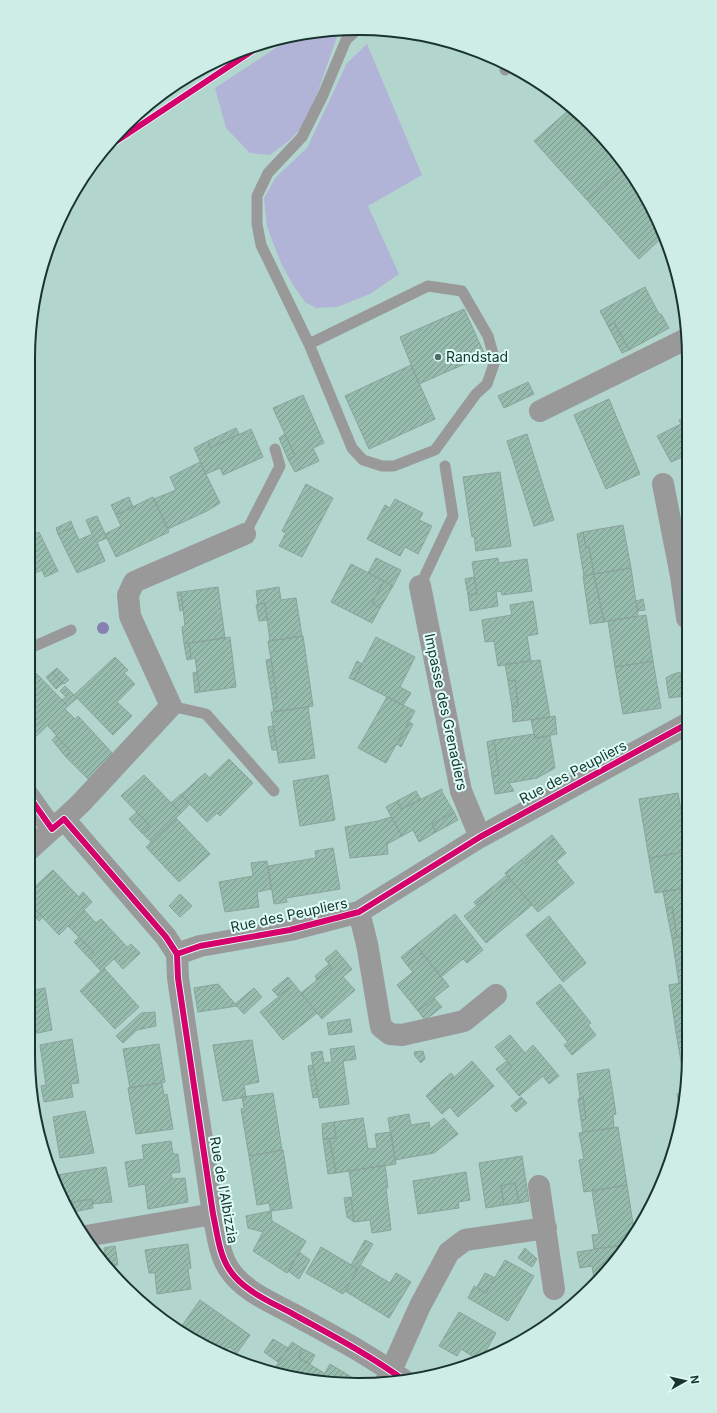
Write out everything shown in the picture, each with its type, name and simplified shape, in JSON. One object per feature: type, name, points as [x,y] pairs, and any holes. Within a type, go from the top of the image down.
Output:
[{"type":"street","points":[[540,411],[681,341]]},
{"type":"street","points":[[663,484],[682,583]]},
{"type":"street","points":[[35,845],[81,803],[171,706],[130,616],[128,595],[134,582],[245,534]]},
{"type":"street","name":"Impasse des Grenadiers","points":[[420,586],[461,791],[480,837]]},
{"type":"street","name":"Rue des Peupliers","points":[[177,954],[200,946],[290,930],[359,912],[480,837],[682,727]]},
{"type":"street","points":[[35,802],[166,938],[177,954]]},
{"type":"street","points":[[359,912],[368,944],[381,1027],[390,1034],[402,1035],[464,1021],[496,995]]},
{"type":"street","name":"Rue de l'Albizzia","points":[[177,954],[178,978],[213,1214],[220,1246],[228,1269],[243,1286],[391,1376]]},
{"type":"street","points":[[539,1186],[554,1289]]},
{"type":"street","points":[[91,1235],[213,1214]]},
{"type":"street","points":[[395,1376],[420,1306],[449,1252],[465,1240],[546,1228]]},
{"type":"lane","points":[[309,344],[428,286],[462,291],[488,336],[495,361],[487,384],[476,394],[435,450],[394,466],[382,466],[363,460],[352,448],[309,344],[261,245],[257,224],[257,196],[268,173],[302,137],[346,40],[351,35]]},
{"type":"lane","points":[[245,534],[280,466],[275,449]]},
{"type":"lane","points":[[420,586],[453,516],[445,466]]},
{"type":"lane","points":[[35,646],[71,630]]},
{"type":"lane","points":[[171,706],[206,714],[274,791]]},
{"type":"shaded area","points":[[337,36],[308,120],[290,140],[270,155],[250,153],[226,128],[215,88],[281,44],[295,41]]},
{"type":"shaded area","points":[[367,44],[422,175],[368,206],[399,274],[370,294],[337,307],[316,308],[305,302],[293,285],[281,263],[267,227],[264,198],[276,177],[307,148],[347,63]]},
{"type":"building","points":[[567,111],[602,145],[621,170],[587,200],[534,141]]},
{"type":"building","points":[[621,170],[649,215],[659,240],[639,259],[587,200]]},
{"type":"building","points":[[645,287],[659,314],[661,314],[669,328],[629,350],[614,322],[608,326],[600,311]]},
{"type":"building","points":[[464,309],[485,355],[419,384],[400,337]]},
{"type":"building","points":[[614,322],[629,350],[622,353],[608,326]]},
{"type":"building","points":[[411,365],[435,419],[369,449],[345,396]]},
{"type":"building","points":[[528,382],[534,394],[504,408],[498,396]]},
{"type":"building","points":[[303,395],[324,443],[313,448],[319,461],[295,472],[288,459],[295,456],[273,408]]},
{"type":"building","points":[[609,399],[640,474],[606,489],[574,415]]},
{"type":"building","points":[[682,419],[682,457],[671,462],[657,436],[681,424],[679,420]]},
{"type":"building","points":[[236,428],[239,434],[210,448],[208,441]]},
{"type":"building","points":[[251,429],[263,457],[223,475],[220,468],[206,474],[194,448],[208,441],[210,448]]},
{"type":"building","points":[[285,434],[295,456],[288,459],[279,438]]},
{"type":"building","points":[[527,434],[554,520],[534,526],[507,441]]},
{"type":"building","points":[[200,462],[220,503],[207,511],[168,529],[154,499],[176,490],[170,477]]},
{"type":"building","points":[[500,472],[511,546],[476,551],[474,536],[472,537],[463,477]]},
{"type":"building","points":[[306,484],[333,498],[302,557],[279,546],[286,533],[282,531]]},
{"type":"building","points":[[129,497],[133,507],[116,515],[111,505]]},
{"type":"building","points":[[153,497],[169,532],[116,557],[105,534],[121,526],[116,515]]},
{"type":"building","points":[[395,499],[423,513],[419,520],[432,526],[418,554],[405,547],[400,556],[367,539],[385,505],[390,508]]},
{"type":"building","points":[[97,516],[107,538],[97,542],[105,561],[77,573],[58,534],[73,527],[79,540],[92,534],[86,520]]},
{"type":"building","points":[[71,521],[73,527],[58,534],[56,528]]},
{"type":"building","points":[[623,525],[631,568],[594,574],[589,547],[586,548],[583,532]]},
{"type":"building","points":[[39,532],[58,571],[45,577],[42,570],[35,573],[35,534]]},
{"type":"building","points":[[583,532],[586,548],[589,547],[594,574],[584,576],[577,534]]},
{"type":"building","points":[[376,558],[401,570],[393,586],[368,573]]},
{"type":"building","points":[[498,558],[499,563],[527,559],[532,591],[502,595],[501,591],[496,592],[498,606],[470,611],[468,595],[477,594],[472,562]]},
{"type":"building","points":[[351,564],[384,581],[372,603],[380,608],[372,623],[331,602]]},
{"type":"building","points":[[631,568],[638,616],[604,622],[594,574]]},
{"type":"building","points":[[594,574],[604,622],[590,624],[583,576]]},
{"type":"building","points":[[474,577],[477,594],[468,595],[465,579]]},
{"type":"building","points":[[384,581],[393,586],[380,608],[372,603]]},
{"type":"building","points":[[218,587],[225,638],[184,644],[182,627],[185,626],[181,592]]},
{"type":"building","points":[[279,587],[281,600],[296,598],[302,636],[270,641],[265,603],[258,604],[256,591]]},
{"type":"building","points":[[177,592],[181,592],[183,610],[180,611]]},
{"type":"building","points":[[643,599],[645,610],[638,611],[636,601]]},
{"type":"building","points":[[533,601],[538,634],[527,636],[531,661],[498,666],[494,641],[485,642],[482,620],[512,615],[510,605]]},
{"type":"building","points":[[265,603],[267,620],[259,621],[256,605]]},
{"type":"building","points":[[646,615],[653,661],[615,667],[608,621]]},
{"type":"building","points":[[303,636],[313,706],[274,712],[272,699],[277,698],[268,641]]},
{"type":"building","points":[[230,637],[236,687],[200,692],[195,658],[191,659],[189,643]]},
{"type":"building","points":[[376,637],[415,657],[400,687],[411,693],[403,705],[354,680]]},
{"type":"building","points":[[189,643],[191,659],[187,660],[184,644]]},
{"type":"building","points":[[115,657],[128,670],[124,673],[135,684],[117,702],[132,716],[113,735],[74,695]]},
{"type":"building","points":[[271,659],[277,698],[272,699],[266,660]]},
{"type":"building","points":[[540,660],[550,717],[513,722],[512,707],[518,706],[515,680],[508,681],[505,664]]},
{"type":"building","points":[[357,661],[362,664],[354,680],[349,678]]},
{"type":"building","points":[[653,661],[661,708],[623,714],[615,667]]},
{"type":"building","points":[[57,668],[69,680],[64,684],[52,672]]},
{"type":"building","points":[[35,672],[68,706],[35,737]]},
{"type":"building","points":[[52,672],[63,683],[56,689],[46,677]]},
{"type":"building","points":[[197,672],[200,692],[195,693],[193,673]]},
{"type":"building","points":[[680,672],[682,696],[669,698],[666,678]]},
{"type":"building","points":[[515,680],[518,706],[512,707],[508,681]]},
{"type":"building","points":[[65,686],[77,698],[68,706],[62,700],[66,697],[60,691]]},
{"type":"building","points":[[387,697],[415,711],[386,763],[358,748]]},
{"type":"building","points":[[308,707],[315,758],[279,763],[271,712]]},
{"type":"building","points":[[65,709],[75,719],[78,716],[114,755],[88,779],[66,757],[71,752],[48,726]]},
{"type":"building","points":[[555,716],[557,734],[535,738],[531,720]]},
{"type":"building","points":[[408,722],[413,724],[401,747],[397,744]]},
{"type":"building","points":[[273,726],[277,750],[272,750],[268,727]]},
{"type":"building","points":[[534,734],[535,738],[550,736],[555,768],[537,778],[509,783],[514,791],[495,794],[492,776],[499,775],[494,740]]},
{"type":"building","points":[[56,736],[71,752],[66,757],[52,740]]},
{"type":"building","points":[[494,740],[499,775],[492,776],[487,742]]},
{"type":"building","points":[[229,759],[253,783],[220,816],[217,813],[207,822],[181,795],[205,773],[209,778]]},
{"type":"building","points":[[144,775],[181,813],[151,842],[142,833],[150,826],[121,796]]},
{"type":"building","points":[[328,775],[335,820],[300,826],[293,781]]},
{"type":"building","points":[[442,789],[442,792],[454,812],[432,824],[436,832],[419,842],[413,830],[402,836],[386,807],[397,801],[401,809]]},
{"type":"building","points":[[416,791],[421,800],[401,809],[397,801]]},
{"type":"building","points":[[678,793],[682,816],[682,852],[649,858],[639,799]]},
{"type":"building","points":[[181,794],[190,804],[181,813],[171,803]]},
{"type":"building","points":[[137,812],[150,826],[142,833],[129,819]]},
{"type":"building","points":[[454,812],[458,820],[436,832],[432,824]]},
{"type":"building","points":[[391,817],[402,836],[387,844],[388,854],[350,858],[345,827]]},
{"type":"building","points":[[176,818],[210,854],[179,882],[146,847]]},
{"type":"building","points":[[552,835],[555,839],[525,864],[521,860]]},
{"type":"building","points":[[555,839],[566,853],[556,861],[574,883],[538,912],[505,873],[521,860],[525,864]]},
{"type":"building","points":[[333,848],[340,889],[286,898],[287,902],[274,904],[268,866],[316,858],[315,851]]},
{"type":"building","points":[[682,852],[682,889],[655,893],[649,858]]},
{"type":"building","points":[[267,861],[271,889],[257,892],[259,907],[225,912],[219,882],[253,876],[251,863]]},
{"type":"building","points":[[53,870],[79,897],[83,892],[92,902],[59,935],[35,909],[35,887]]},
{"type":"building","points":[[507,875],[510,879],[477,906],[474,902]]},
{"type":"building","points":[[510,879],[532,905],[486,943],[464,916]]},
{"type":"building","points":[[682,889],[682,937],[677,937],[672,907],[666,908],[663,891]]},
{"type":"building","points":[[180,894],[192,906],[180,917],[169,906]]},
{"type":"building","points":[[672,907],[677,937],[672,938],[666,908]]},
{"type":"building","points":[[35,909],[43,917],[39,921],[35,917]]},
{"type":"building","points":[[84,910],[96,923],[101,919],[127,947],[101,971],[89,958],[94,953],[68,926]]},
{"type":"building","points":[[455,914],[483,950],[467,963],[463,959],[441,977],[416,945]]},
{"type":"building","points":[[549,916],[586,963],[563,982],[526,935]]},
{"type":"building","points":[[79,937],[94,953],[89,958],[74,942]]},
{"type":"building","points":[[682,937],[682,983],[679,984],[672,938]]},
{"type":"building","points":[[131,944],[140,953],[123,969],[114,959]]},
{"type":"building","points":[[416,945],[422,953],[407,965],[401,957]]},
{"type":"building","points":[[336,950],[352,969],[343,977],[355,990],[322,1019],[301,993],[332,968],[325,959]]},
{"type":"building","points":[[422,953],[449,986],[418,1011],[397,985],[413,972],[407,965]]},
{"type":"building","points":[[329,964],[332,968],[317,980],[315,976]]},
{"type":"building","points":[[104,968],[139,1007],[115,1029],[80,991]]},
{"type":"building","points":[[288,977],[294,984],[278,996],[272,990]]},
{"type":"building","points":[[682,983],[682,1031],[676,1032],[669,985]]},
{"type":"building","points":[[218,984],[237,1006],[198,1012],[194,988]]},
{"type":"building","points":[[294,984],[317,1013],[283,1040],[260,1012]]},
{"type":"building","points":[[560,984],[591,1023],[588,1025],[596,1035],[572,1055],[564,1045],[568,1042],[536,1003]]},
{"type":"building","points":[[45,988],[52,1030],[35,1034],[35,990]]},
{"type":"building","points":[[254,988],[262,997],[244,1014],[235,1004]]},
{"type":"building","points":[[434,998],[442,1007],[425,1020],[418,1011]]},
{"type":"building","points":[[155,1012],[156,1026],[137,1030],[123,1043],[116,1036],[141,1013]]},
{"type":"building","points":[[350,1019],[352,1032],[329,1035],[327,1023]]},
{"type":"building","points":[[682,1031],[682,1064],[676,1032]]},
{"type":"building","points":[[510,1035],[525,1053],[533,1045],[559,1076],[549,1084],[543,1076],[519,1096],[502,1076],[512,1067],[495,1047]]},
{"type":"building","points":[[72,1039],[79,1083],[71,1084],[73,1097],[44,1102],[41,1086],[46,1085],[40,1045]]},
{"type":"building","points":[[252,1040],[259,1082],[244,1085],[246,1097],[223,1101],[213,1045]]},
{"type":"building","points":[[159,1044],[165,1082],[130,1088],[123,1049]]},
{"type":"building","points":[[354,1046],[356,1059],[343,1061],[349,1104],[320,1108],[311,1053],[322,1051],[324,1063],[332,1062],[330,1049]]},
{"type":"building","points":[[423,1051],[425,1059],[421,1063],[415,1056],[414,1052]]},
{"type":"building","points":[[472,1061],[494,1086],[458,1117],[450,1107],[442,1114],[426,1096],[434,1088],[438,1092]]},
{"type":"building","points":[[507,1061],[512,1067],[502,1076],[496,1069]]},
{"type":"building","points":[[313,1065],[318,1097],[313,1098],[308,1066]]},
{"type":"building","points":[[609,1069],[616,1114],[613,1115],[614,1128],[583,1132],[581,1120],[586,1119],[583,1097],[580,1098],[577,1074]]},
{"type":"building","points":[[451,1073],[454,1077],[438,1092],[434,1088]]},
{"type":"building","points":[[162,1083],[164,1095],[167,1094],[173,1129],[136,1134],[128,1088]]},
{"type":"building","points":[[273,1093],[282,1150],[249,1156],[241,1109],[244,1108],[242,1097]]},
{"type":"building","points":[[521,1097],[527,1103],[516,1112],[511,1106]]},
{"type":"building","points":[[583,1097],[586,1119],[581,1120],[578,1099]]},
{"type":"building","points":[[85,1111],[94,1153],[60,1158],[53,1117]]},
{"type":"building","points":[[409,1114],[411,1125],[429,1122],[430,1129],[444,1118],[458,1134],[434,1153],[395,1160],[388,1118]]},
{"type":"building","points":[[363,1118],[368,1149],[377,1148],[375,1134],[391,1132],[396,1164],[336,1173],[330,1139],[336,1138],[334,1122]]},
{"type":"building","points":[[334,1122],[336,1138],[323,1139],[322,1124]]},
{"type":"building","points":[[618,1127],[627,1185],[584,1192],[579,1160],[584,1159],[579,1133]]},
{"type":"building","points":[[323,1139],[329,1139],[336,1173],[328,1174]]},
{"type":"building","points":[[171,1141],[173,1154],[178,1154],[180,1172],[171,1173],[172,1179],[185,1178],[188,1202],[148,1209],[145,1184],[129,1187],[125,1162],[144,1159],[142,1145]]},
{"type":"building","points":[[283,1150],[292,1208],[271,1211],[269,1203],[257,1205],[249,1156]]},
{"type":"building","points":[[522,1156],[529,1201],[519,1203],[515,1183],[501,1186],[504,1205],[486,1208],[479,1163]]},
{"type":"building","points":[[385,1165],[391,1230],[372,1233],[370,1220],[354,1222],[351,1197],[353,1197],[349,1171]]},
{"type":"building","points":[[106,1167],[112,1202],[92,1204],[92,1199],[71,1203],[59,1175]]},
{"type":"building","points":[[466,1172],[470,1200],[458,1202],[459,1208],[418,1214],[413,1181]]},
{"type":"building","points":[[515,1183],[519,1203],[504,1205],[501,1186]]},
{"type":"building","points":[[627,1185],[633,1225],[619,1246],[594,1249],[592,1235],[599,1234],[592,1191]]},
{"type":"building","points":[[351,1197],[354,1222],[347,1217],[344,1198]]},
{"type":"building","points":[[92,1199],[93,1208],[76,1212],[71,1203]]},
{"type":"building","points":[[271,1211],[272,1221],[306,1241],[287,1273],[253,1251],[263,1232],[248,1228],[246,1216]]},
{"type":"building","points":[[365,1240],[373,1244],[358,1269],[351,1265]]},
{"type":"building","points":[[188,1244],[191,1268],[188,1269],[191,1289],[157,1294],[155,1273],[149,1273],[145,1250]]},
{"type":"building","points":[[115,1246],[118,1265],[113,1265],[105,1255],[104,1248]]},
{"type":"building","points":[[619,1246],[594,1276],[592,1266],[580,1268],[577,1252]]},
{"type":"building","points":[[321,1247],[358,1269],[343,1294],[306,1273]]},
{"type":"building","points":[[525,1248],[537,1259],[532,1267],[518,1258]]},
{"type":"building","points":[[299,1252],[310,1260],[299,1279],[288,1271]]},
{"type":"building","points":[[505,1260],[534,1276],[508,1321],[468,1298],[474,1286],[486,1293]]},
{"type":"building","points":[[360,1265],[390,1283],[396,1273],[411,1282],[389,1318],[345,1291]]},
{"type":"building","points":[[485,1273],[495,1278],[486,1293],[477,1287]]},
{"type":"building","points":[[200,1300],[250,1335],[237,1353],[229,1347],[227,1350],[215,1345],[182,1325]]},
{"type":"building","points":[[459,1312],[496,1333],[486,1352],[473,1357],[461,1349],[457,1356],[439,1346]]},
{"type":"building","points":[[273,1339],[288,1348],[278,1362],[264,1352]]},
{"type":"building","points":[[292,1342],[303,1349],[298,1357],[324,1373],[323,1376],[316,1375],[276,1367]]},
{"type":"building","points":[[303,1349],[315,1355],[310,1364],[298,1357]]},
{"type":"building","points":[[330,1364],[353,1378],[337,1377],[323,1376]]},
{"type":"cycle path","points":[[124,136],[244,57]]},
{"type":"cycle path","points":[[35,805],[52,829],[64,819],[166,937],[177,954],[200,946],[290,930],[359,912],[480,837],[682,727]]},
{"type":"cycle path","points":[[177,954],[178,978],[213,1214],[223,1257],[229,1269],[235,1277],[250,1290],[350,1346],[397,1375]]},
{"type":"place","name":"Randstad","points":[[438,357]]}]
